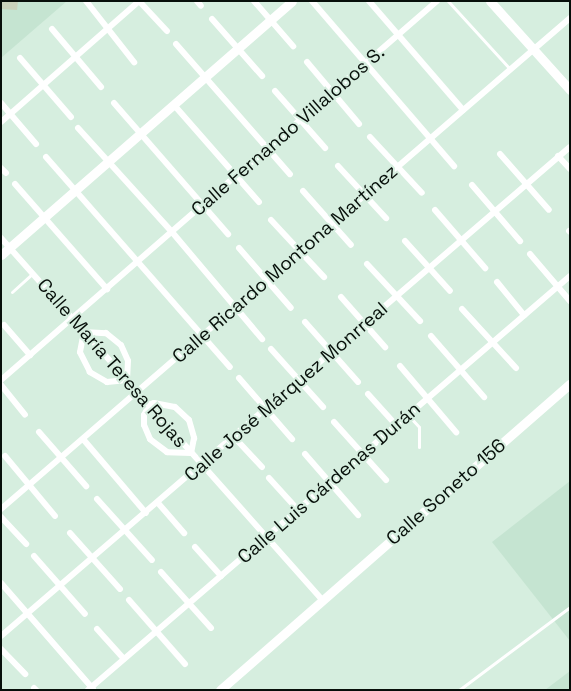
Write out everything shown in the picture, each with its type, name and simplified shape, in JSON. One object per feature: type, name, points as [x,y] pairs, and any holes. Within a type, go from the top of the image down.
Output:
[{"type":"street","points":[[86,1],[109,27],[134,62]]},
{"type":"street","points":[[1,122],[139,1],[167,31]]},
{"type":"street","points":[[254,1],[294,46]]},
{"type":"street","points":[[1,255],[292,1]]},
{"type":"street","points":[[312,1],[454,166]]},
{"type":"street","points":[[369,1],[463,110]]},
{"type":"street","name":"Calle Fernando Villalobos S.","points":[[1,380],[74,319],[333,93],[399,35],[429,4],[437,1]]},
{"type":"street","points":[[490,1],[570,90]]},
{"type":"street","points":[[212,18],[262,76]]},
{"type":"street","name":"Calle Ricardo Montona Martínez","points":[[1,509],[570,18]]},
{"type":"street","points":[[52,29],[101,88]]},
{"type":"street","points":[[176,44],[290,174]]},
{"type":"street","points":[[20,58],[42,86],[71,117]]},
{"type":"street","points":[[307,62],[359,124]]},
{"type":"street","points":[[275,91],[325,148]]},
{"type":"street","points":[[1,103],[36,144]]},
{"type":"street","points":[[114,103],[228,234]]},
{"type":"street","points":[[174,105],[238,175],[259,202]]},
{"type":"street","points":[[78,128],[172,232],[262,339]]},
{"type":"street","points":[[370,137],[422,193]]},
{"type":"street","name":"Calle José Márquez Monrreal","points":[[1,636],[92,560],[570,147]]},
{"type":"street","points":[[500,154],[525,185],[549,210]]},
{"type":"street","points":[[558,156],[570,169]]},
{"type":"street","points":[[46,157],[204,334],[230,367]]},
{"type":"street","points":[[338,166],[386,218]]},
{"type":"street","points":[[15,184],[107,289]]},
{"type":"street","points":[[472,185],[520,241]]},
{"type":"street","points":[[303,190],[351,245]]},
{"type":"street","points":[[435,210],[485,268]]},
{"type":"street","points":[[271,220],[324,277]]},
{"type":"street","name":"Calle María Teresa Rojas","points":[[1,238],[264,538],[322,600]]},
{"type":"street","points":[[405,241],[450,291]]},
{"type":"street","points":[[239,248],[291,308]]},
{"type":"street","points":[[530,254],[570,301]]},
{"type":"street","points":[[367,264],[420,321]]},
{"type":"street","name":"Calle Luis Cárdenas Durán","points":[[91,689],[570,276]]},
{"type":"street","points":[[497,282],[524,315]]},
{"type":"street","points":[[341,297],[385,347]]},
{"type":"street","points":[[462,309],[516,368]]},
{"type":"street","points":[[305,322],[331,354],[358,382]]},
{"type":"street","points":[[4,325],[30,355]]},
{"type":"street","points":[[84,332],[106,333],[121,345],[128,361],[127,380],[107,382],[90,372],[80,352],[84,332]]},
{"type":"street","points":[[431,336],[484,397]]},
{"type":"street","points":[[271,349],[323,407]]},
{"type":"street","points":[[400,366],[456,432]]},
{"type":"street","points":[[239,378],[292,439]]},
{"type":"street","name":"Calle Soneto 156","points":[[220,690],[570,384]]},
{"type":"street","points":[[1,385],[25,415]]},
{"type":"street","points":[[368,394],[396,425]]},
{"type":"street","points":[[165,404],[184,414],[194,438],[191,453],[167,452],[152,442],[144,425],[149,405],[165,404]]},
{"type":"street","points":[[334,422],[364,453],[386,480]]},
{"type":"street","points":[[40,432],[86,486]]},
{"type":"street","points":[[234,437],[262,468]]},
{"type":"street","points":[[83,439],[146,513]]},
{"type":"street","points":[[305,454],[358,515]]},
{"type":"street","points":[[5,456],[55,516]]},
{"type":"street","points":[[269,478],[298,510]]},
{"type":"street","points":[[97,499],[152,560]]},
{"type":"street","points":[[158,503],[184,532]]},
{"type":"street","points":[[1,517],[26,544]]},
{"type":"street","points":[[70,533],[92,560],[120,589]]},
{"type":"street","points":[[195,547],[221,576]]},
{"type":"street","points":[[34,556],[59,587],[85,614]]},
{"type":"street","points":[[161,572],[211,628]]},
{"type":"street","points":[[1,583],[91,689]]},
{"type":"street","points":[[130,600],[186,664]]},
{"type":"street","points":[[97,629],[124,659]]},
{"type":"street","points":[[1,649],[24,674]]},
{"type":"lane","points":[[448,1],[510,69]]},
{"type":"lane","points":[[12,292],[33,273]]},
{"type":"lane","points":[[408,415],[419,428],[419,447]]},
{"type":"lane","points":[[459,690],[570,606]]},
{"type":"shaded area","points":[[1,1],[67,1],[1,58]]},
{"type":"shaded area","points":[[570,481],[570,641],[492,542]]},
{"type":"shaded area","points":[[570,671],[570,690],[545,690]]},
{"type":"building","points":[[1,1],[18,1],[17,10],[1,9]]}]
